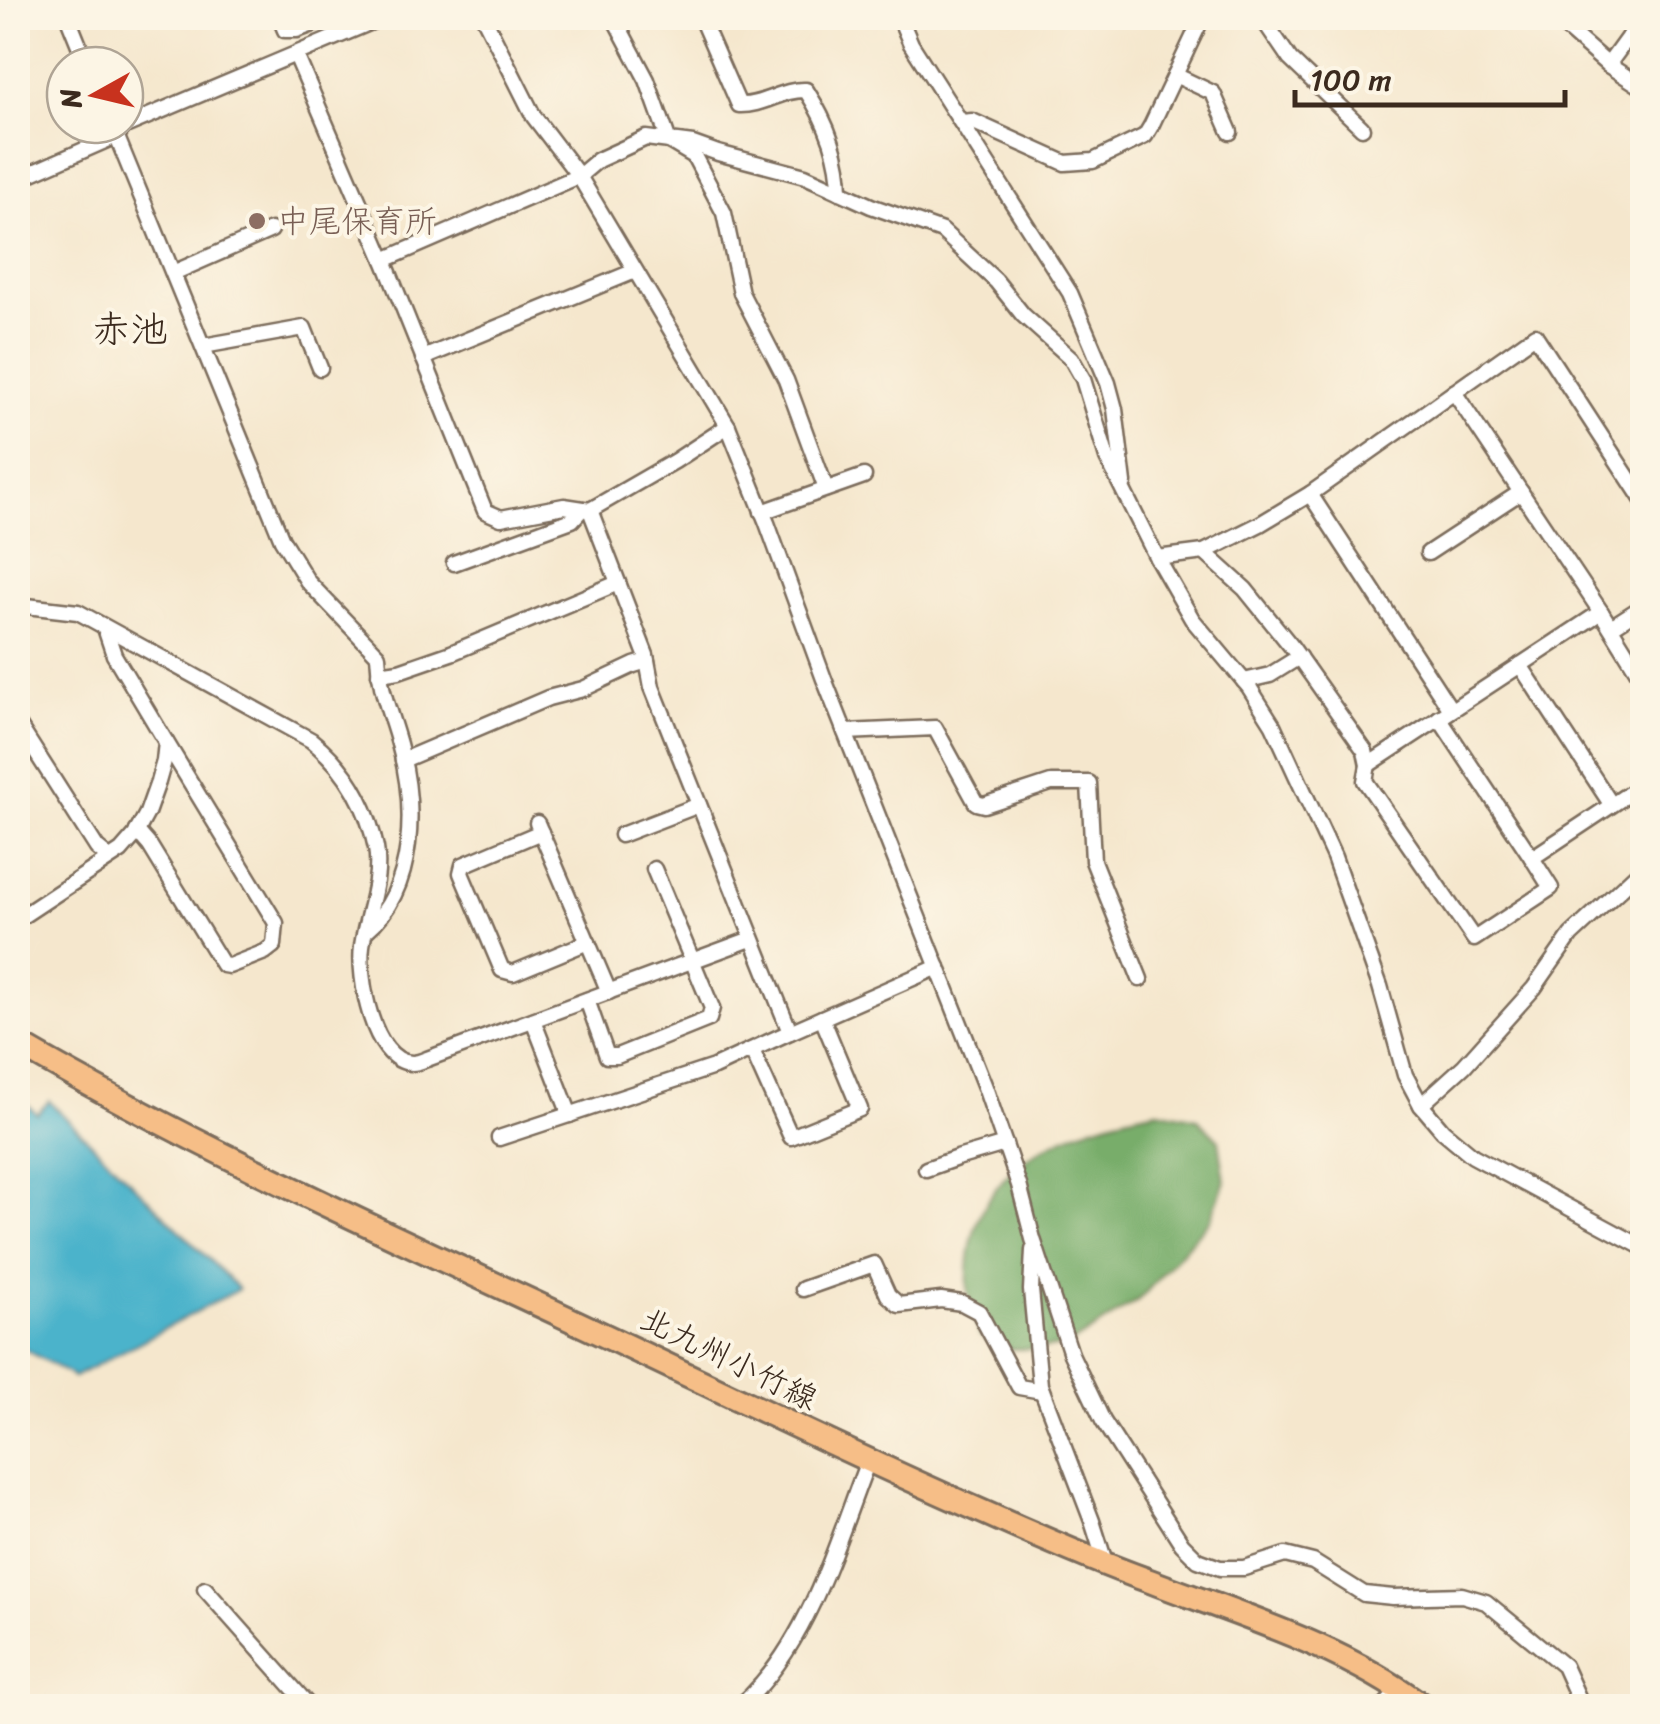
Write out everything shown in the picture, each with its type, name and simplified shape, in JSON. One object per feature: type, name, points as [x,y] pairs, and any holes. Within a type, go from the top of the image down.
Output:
[{"type":"main road","name":"北九州小竹線","points":[[18,1044],[334,1210],[868,1462],[1106,1566],[1318,1644],[1402,1690],[1423,1706]]},
{"type":"street","points":[[68,18],[79,45]]},
{"type":"street","points":[[280,18],[285,30],[297,30],[329,18]]},
{"type":"street","points":[[145,118],[381,18]]},
{"type":"street","points":[[484,18],[534,116],[579,176],[728,426],[1005,1144],[1071,1354],[1103,1421],[1182,1544],[1198,1560],[1220,1568],[1244,1568],[1284,1555],[1313,1562],[1364,1594],[1462,1595],[1486,1602],[1564,1666],[1582,1706]]},
{"type":"street","points":[[614,18],[646,80],[669,141],[694,156],[724,213],[742,293],[786,380],[826,489]]},
{"type":"street","points":[[701,18],[738,105],[763,102],[796,89],[806,90],[819,110],[837,156],[840,192]]},
{"type":"street","points":[[900,18],[911,44],[1070,292],[1108,383],[1125,493]]},
{"type":"street","points":[[961,122],[972,120],[1065,163],[1093,160],[1144,136],[1152,126],[1202,18]]},
{"type":"street","points":[[1262,18],[1290,59],[1362,128]]},
{"type":"street","points":[[1552,18],[1608,65],[1642,86]]},
{"type":"street","points":[[1608,65],[1642,18]]},
{"type":"street","points":[[296,56],[384,260],[485,511],[501,518],[564,506],[586,509]]},
{"type":"street","points":[[1175,75],[1213,93],[1230,132]]},
{"type":"street","points":[[384,260],[579,176],[598,160],[646,138],[693,144],[805,176],[871,206],[942,231],[996,281],[1023,315],[1071,358],[1084,379],[1106,458],[1156,558],[1192,620],[1244,681],[1273,725],[1334,857],[1380,986],[1406,1075],[1421,1105],[1443,1131],[1473,1156],[1642,1246]]},
{"type":"street","points":[[18,179],[85,145]]},
{"type":"street","points":[[120,145],[282,540],[308,582],[378,655],[378,674],[406,775],[408,821],[406,853],[395,894],[382,918],[366,931]]},
{"type":"street","points":[[173,273],[272,230]]},
{"type":"street","points":[[424,358],[635,271]]},
{"type":"street","points":[[203,346],[304,328],[320,368]]},
{"type":"street","points":[[1156,558],[1204,552],[1310,494],[1535,335],[1642,499]]},
{"type":"street","points":[[1454,392],[1642,678]]},
{"type":"street","points":[[454,563],[572,520],[728,426]]},
{"type":"street","points":[[762,512],[864,476]]},
{"type":"street","points":[[1428,553],[1520,492]]},
{"type":"street","points":[[1204,552],[1246,589],[1365,750],[1365,781],[1474,939],[1551,888],[1310,494]]},
{"type":"street","points":[[586,509],[618,582],[648,661],[652,686],[790,1032]]},
{"type":"street","points":[[378,674],[451,653],[618,582]]},
{"type":"street","points":[[18,605],[78,612],[310,740],[332,757],[358,794],[377,853],[361,973],[380,1039],[399,1059],[411,1063],[427,1060],[752,940]]},
{"type":"street","points":[[1611,627],[1642,607]]},
{"type":"street","points":[[1368,765],[1600,612]]},
{"type":"street","points":[[105,628],[114,655],[276,923],[274,945],[247,960],[223,965],[137,831]]},
{"type":"street","points":[[1244,681],[1270,675],[1299,658]]},
{"type":"street","points":[[403,760],[548,698],[583,689],[648,661]]},
{"type":"street","points":[[1520,665],[1611,804]]},
{"type":"street","points":[[18,724],[97,848],[109,858]]},
{"type":"street","points":[[844,732],[935,728],[976,803],[984,804],[1051,782],[1090,783],[1093,861],[1140,979]]},
{"type":"street","points":[[18,919],[120,850],[137,831],[158,782],[166,742]]},
{"type":"street","points":[[1532,858],[1642,786]]},
{"type":"street","points":[[621,836],[699,805]]},
{"type":"street","points":[[588,942],[512,972],[502,970],[462,873],[463,865],[539,828],[588,942],[609,992]]},
{"type":"street","points":[[1421,1105],[1464,1066],[1534,988],[1572,935],[1642,868]]},
{"type":"street","points":[[587,1000],[607,1056],[617,1056],[710,1018],[712,1008],[654,869]]},
{"type":"street","points":[[499,1138],[664,1085],[938,967]]},
{"type":"street","points":[[752,1050],[791,1137],[860,1110],[822,1018]]},
{"type":"street","points":[[533,1020],[570,1115]]},
{"type":"street","points":[[926,1169],[1005,1144]]},
{"type":"street","points":[[1033,1239],[1031,1290],[1042,1390],[1106,1566]]},
{"type":"street","points":[[803,1290],[874,1264],[888,1295],[899,1305],[941,1300],[962,1303],[980,1312],[1019,1387],[1042,1390]]},
{"type":"street","points":[[740,1706],[790,1649],[868,1462]]},
{"type":"street","points":[[205,1590],[309,1706]]},
{"type":"street","points":[[1384,1706],[1402,1690]]},
{"type":"green space","points":[[1158,1110],[1197,1118],[1219,1140],[1225,1181],[1211,1218],[1140,1299],[1069,1345],[1001,1349],[980,1336],[968,1292],[970,1250],[980,1215],[998,1186],[1022,1162],[1051,1143],[1084,1129]]},
{"type":"water","points":[[18,1096],[37,1114],[49,1101],[239,1289],[74,1377],[18,1345]]},
{"type":"place","name":"中尾保育所","points":[[257,221]]},
{"type":"district","name":"赤池","points":[[130,329]]}]
